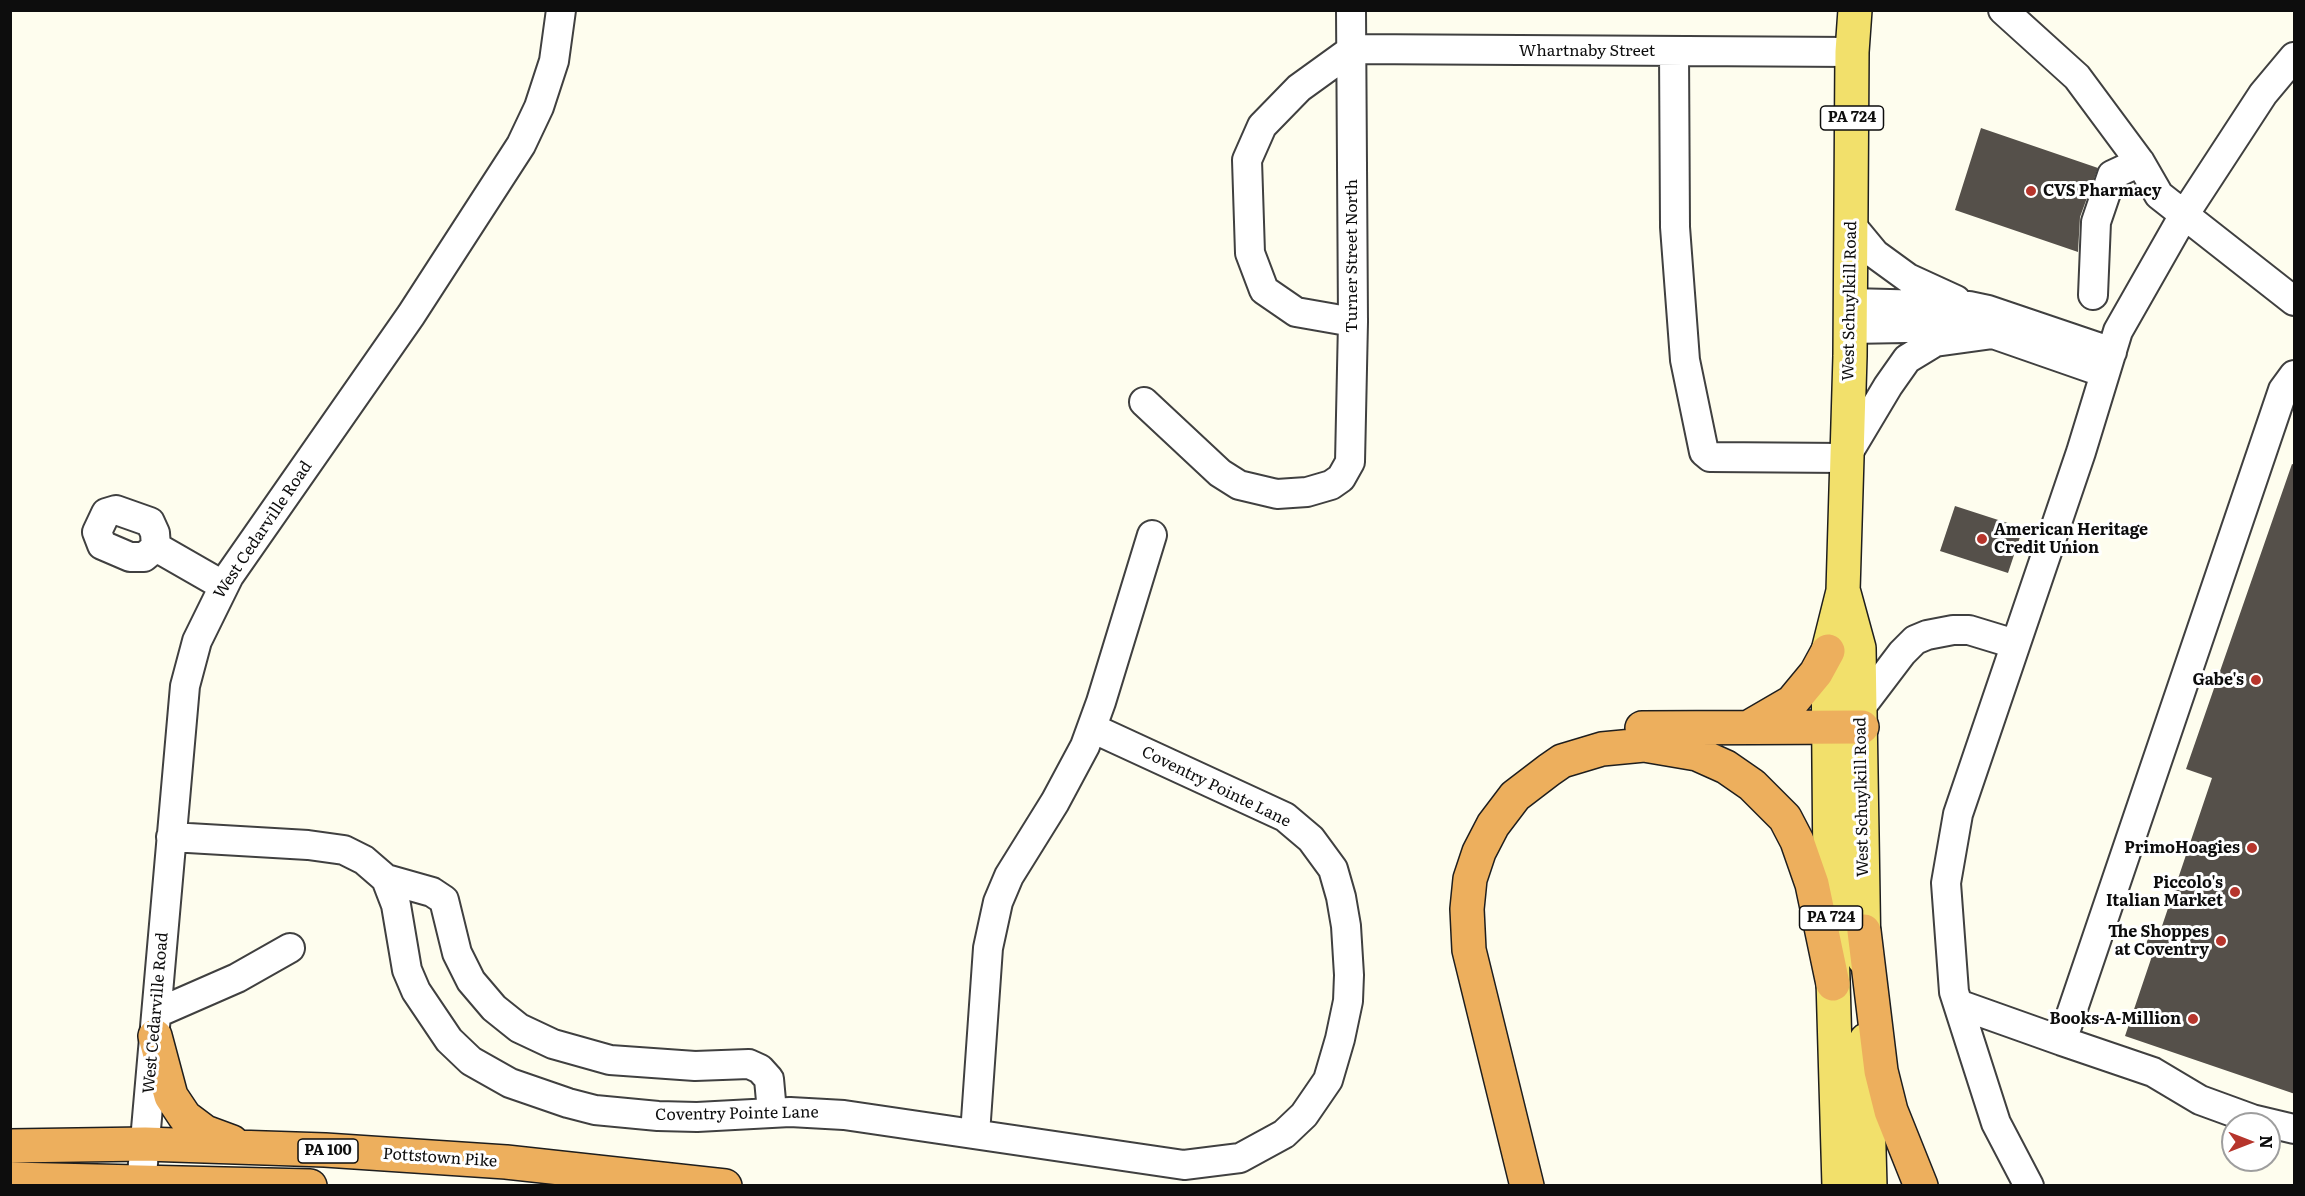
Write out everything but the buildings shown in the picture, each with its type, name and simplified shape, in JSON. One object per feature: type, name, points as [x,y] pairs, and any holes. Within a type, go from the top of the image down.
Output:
[{"type":"highway","points":[[1748,728],[1792,702],[1816,674],[1828,651]]},
{"type":"highway","points":[[1507,1185],[1496,1126],[1451,939],[1449,916],[1455,873],[1476,821],[1506,783],[1528,764],[1546,752],[1589,734],[1642,729],[1828,727],[1862,717]]},
{"type":"highway","points":[[1527,1185],[1469,950],[1467,909],[1470,879],[1479,852],[1493,825],[1515,796],[1549,770],[1579,754],[1602,749],[1644,746],[1697,754],[1726,767],[1746,780],[1774,806],[1797,841],[1812,884],[1833,984]]},
{"type":"highway","points":[[1864,931],[1881,1071],[1891,1112],[1921,1185]]},
{"type":"highway","points":[[156,1025],[171,1096],[185,1117],[205,1132],[248,1148]]},
{"type":"highway","name":"Pottstown Pike","points":[[10,1146],[145,1144],[506,1162],[724,1185]]},
{"type":"highway","name":"PA 100","points":[[10,1179],[310,1185]]},
{"type":"main road","name":"West Schuylkill Road","points":[[1839,1185],[1833,984],[1828,651],[1844,591],[1845,458],[1850,316],[1852,52],[1855,10]]},
{"type":"main road","name":"West Schuylkill Road","points":[[1844,591],[1859,648],[1870,1185]]},
{"type":"street","name":"West Cedarville Road","points":[[142,1183],[185,686],[197,641],[224,586],[411,315],[521,145],[539,107],[554,61],[561,10]]},
{"type":"street","points":[[2002,10],[2077,77],[2140,162],[2159,195],[2295,301]]},
{"type":"street","points":[[1351,14],[1353,49],[1299,88],[1262,126],[1247,160],[1250,253],[1264,290],[1296,312],[1353,322]]},
{"type":"street","name":"Whartnaby Street","points":[[1353,49],[1852,52]]},
{"type":"street","name":"Turner Street North","points":[[1144,402],[1220,473],[1239,484],[1277,495],[1307,492],[1330,485],[1341,478],[1350,462],[1353,322],[1353,49]]},
{"type":"street","points":[[1674,51],[1676,238],[1685,360],[1704,452],[1710,457],[1721,459],[1845,458],[1907,359],[1935,342],[1993,334]]},
{"type":"street","points":[[2029,1185],[1996,1123],[1954,992],[1946,883],[1958,814],[2118,331],[2184,214],[2264,94],[2295,57]]},
{"type":"street","points":[[2093,295],[2096,222],[2112,176],[2140,162]]},
{"type":"street","points":[[1851,225],[1875,254],[1908,278],[1969,306]]},
{"type":"street","points":[[1850,316],[1969,306],[1988,309],[2108,362]]},
{"type":"street","points":[[1850,316],[1961,327],[2108,362]]},
{"type":"street","points":[[2062,1041],[2283,390],[2295,375]]},
{"type":"street","points":[[975,1134],[987,958],[998,903],[1009,876],[1055,802],[1092,728],[1152,535]]},
{"type":"street","points":[[156,547],[224,586]]},
{"type":"street","points":[[1862,717],[1902,653],[1926,635],[1953,630],[1969,630],[2015,644]]},
{"type":"street","name":"Coventry Pointe Lane","points":[[171,837],[308,845],[344,850],[364,860],[386,879],[396,905],[407,970],[416,991],[449,1040],[471,1061],[510,1083],[595,1110],[697,1117],[772,1112],[844,1115],[1184,1165],[1240,1158],[1284,1134],[1304,1115],[1328,1080],[1348,1001],[1346,927],[1333,869],[1317,845],[1285,817],[1092,728]]},
{"type":"street","points":[[386,879],[432,892],[444,900],[457,953],[471,981],[494,1008],[519,1028],[553,1044],[610,1060],[695,1066],[749,1064],[760,1069],[769,1079],[772,1112]]},
{"type":"street","points":[[156,1025],[290,948]]},
{"type":"street","points":[[1958,1005],[2153,1072],[2199,1100],[2252,1119],[2295,1129]]},
{"type":"place","name":"CVS Pharmacy","points":[[2031,191]]},
{"type":"place","name":"American Heritage Credit Union","points":[[1982,539]]},
{"type":"place","name":"Gabe's","points":[[2256,680]]},
{"type":"place","name":"PrimoHoagies","points":[[2252,848]]},
{"type":"place","name":"Piccolo's Italian Market","points":[[2235,892]]},
{"type":"place","name":"The Shoppes at Coventry","points":[[2221,941]]},
{"type":"place","name":"Books-A-Million","points":[[2193,1019]]}]
